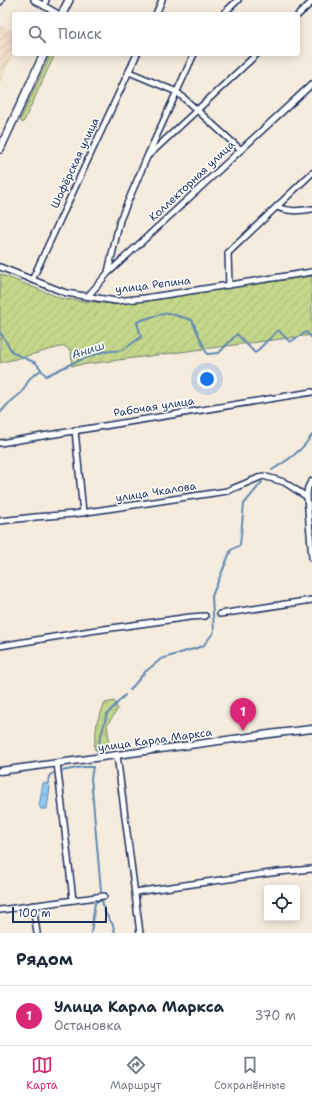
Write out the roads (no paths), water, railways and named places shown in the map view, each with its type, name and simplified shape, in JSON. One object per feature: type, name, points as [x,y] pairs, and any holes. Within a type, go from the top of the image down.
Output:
[{"type":"main road","points":[[63,12],[69,0]]},
{"type":"main road","points":[[0,148],[43,56]]},
{"type":"street","points":[[157,12],[162,0]]},
{"type":"street","points":[[225,12],[238,0]]},
{"type":"street","points":[[41,2],[55,12]]},
{"type":"street","points":[[300,14],[312,2]]},
{"type":"street","name":"Шофёрская улица","points":[[32,280],[136,56]]},
{"type":"street","points":[[108,273],[120,220],[193,56]]},
{"type":"street","points":[[147,157],[255,56]]},
{"type":"street","points":[[129,72],[177,92],[240,149]]},
{"type":"street","name":"Коллекторная улица","points":[[88,296],[108,273],[240,149],[312,84]]},
{"type":"street","points":[[230,285],[228,253],[312,173]]},
{"type":"street","points":[[277,207],[284,210],[294,211],[312,210]]},
{"type":"street","name":"улица Репина","points":[[0,267],[66,293],[116,301],[145,298],[312,272]]},
{"type":"street","name":"Рабочая улица","points":[[0,443],[312,392]]},
{"type":"street","points":[[74,430],[83,513]]},
{"type":"street","name":"улица Чкалова","points":[[0,521],[83,513],[227,491],[263,476],[284,482],[307,497]]},
{"type":"street","points":[[312,481],[307,488],[312,558]]},
{"type":"street","points":[[220,614],[312,600]]},
{"type":"street","points":[[0,646],[90,631],[205,616]]},
{"type":"street","name":"улица Карла Маркса","points":[[0,771],[312,729]]},
{"type":"street","points":[[117,755],[140,933]]},
{"type":"street","points":[[57,763],[73,900]]},
{"type":"street","points":[[135,892],[278,872],[312,869]]},
{"type":"street","points":[[0,910],[104,896]]},
{"type":"street","points":[[33,905],[37,933]]},
{"type":"water","points":[[43,783],[48,784],[50,787],[47,809],[41,809],[39,806]]},
{"type":"waterway","name":"Аниш","points":[[0,332],[13,353],[36,363],[46,376],[75,362],[102,352],[123,350],[141,337],[137,322],[168,313],[192,320],[207,354],[219,353],[237,334],[255,353],[278,330],[290,342],[306,332],[312,338]]},
{"type":"waterway","points":[[0,413],[22,392],[30,378],[41,370]]},
{"type":"waterway","points":[[272,470],[289,459],[308,441],[312,435]]},
{"type":"waterway","points":[[130,690],[145,672],[161,659],[203,646],[214,632],[212,596],[231,550],[240,545],[244,504],[262,482]]},
{"type":"waterway","points":[[97,750],[107,714],[125,695]]},
{"type":"waterway","points":[[62,771],[82,767],[93,767],[91,778],[101,891]]},
{"type":"waterway","points":[[48,784],[49,776],[53,773]]},
{"type":"waterway","points":[[102,899],[104,911],[113,925],[115,933]]},
{"type":"waterway","points":[[91,933],[95,903],[102,901]]},
{"type":"place","name":"Улица Карла Маркса","points":[[243,731]]}]
